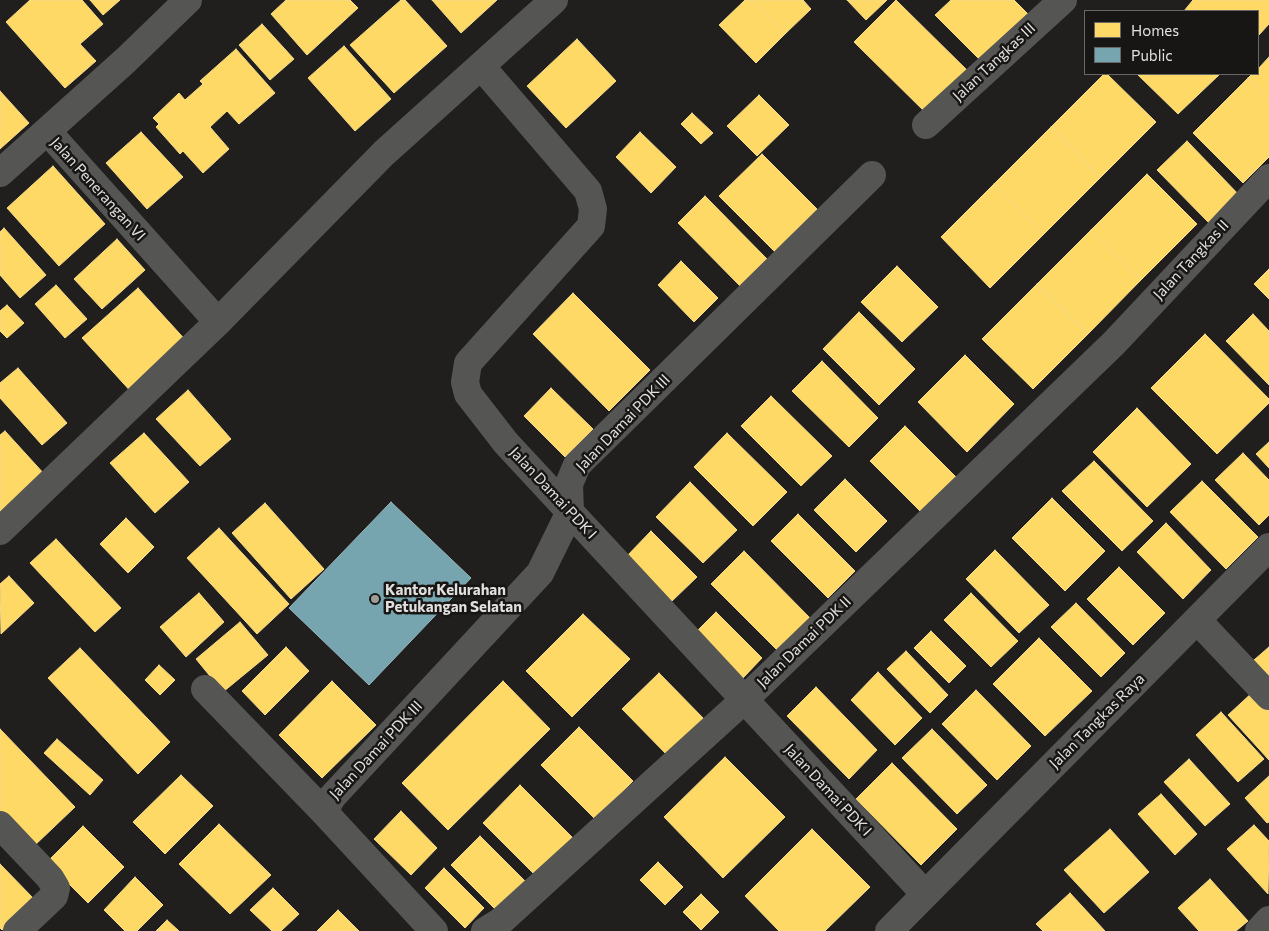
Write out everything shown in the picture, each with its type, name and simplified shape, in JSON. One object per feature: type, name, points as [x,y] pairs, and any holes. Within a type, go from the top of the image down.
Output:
[{"type":"street","name":"Jalan Penerangan VI","points":[[188,0],[48,132],[218,322]]},
{"type":"street","points":[[0,531],[218,322],[384,153],[554,0]]},
{"type":"street","name":"Jalan Tangkas III","points":[[926,125],[1062,0]]},
{"type":"street","name":"Jalan Damai PDK I","points":[[481,66],[588,191],[593,209],[591,226],[468,364],[464,382],[468,394],[500,436],[925,894]]},
{"type":"street","points":[[0,173],[48,132]]},
{"type":"street","name":"Jalan Damai PDK III","points":[[324,812],[332,797],[540,573],[570,512],[569,484],[577,466],[872,175]]},
{"type":"street","name":"Jalan Tangkas II","points":[[1114,343],[1269,178]]},
{"type":"street","name":"Jalan Damai PDK II","points":[[485,931],[501,921],[744,700],[1114,343]]},
{"type":"street","name":"Jalan Tangkas Raya","points":[[889,931],[1269,547]]},
{"type":"street","points":[[1197,620],[1269,696]]},
{"type":"street","points":[[205,689],[324,812],[434,931]]},
{"type":"street","points":[[0,825],[50,878],[56,888],[54,896],[17,931]]},
{"type":"street","points":[[1258,931],[1269,920]]},
{"type":"building: Homes","points":[[30,0],[82,0],[103,24],[80,44],[96,61],[65,88],[6,22]]},
{"type":"building: Homes","points":[[90,0],[120,0],[103,15]]},
{"type":"building: Homes","points":[[286,0],[350,0],[358,8],[307,55],[271,14]]},
{"type":"building: Homes","points":[[401,0],[405,0],[447,46],[394,93],[350,45]]},
{"type":"building: Homes","points":[[432,0],[497,0],[461,33]]},
{"type":"building: Homes","points":[[745,0],[751,0],[785,34],[756,63],[719,25]]},
{"type":"building: Homes","points":[[751,0],[803,0],[811,9],[785,34]]},
{"type":"building: Homes","points":[[847,0],[887,0],[866,20]]},
{"type":"building: Homes","points":[[896,0],[972,75],[930,117],[854,42]]},
{"type":"building: Homes","points":[[951,0],[1014,0],[1033,19],[986,66],[935,15]]},
{"type":"building: Homes","points":[[1193,0],[1269,0],[1269,24],[1259,35],[1259,10],[1185,10]]},
{"type":"building: Homes","points":[[262,24],[294,59],[270,80],[239,45]]},
{"type":"building: Homes","points":[[577,39],[616,81],[566,128],[527,86]]},
{"type":"building: Homes","points":[[344,46],[391,99],[355,131],[308,78]]},
{"type":"building: Homes","points":[[236,49],[275,93],[239,124],[227,111],[210,127],[229,149],[203,173],[183,151],[180,154],[156,127],[159,124],[153,118],[179,93],[185,100],[203,84],[200,81]]},
{"type":"building: Homes","points":[[1269,57],[1269,99],[1248,78],[1251,75],[1259,75],[1259,68]]},
{"type":"building: Homes","points":[[1103,75],[1108,75],[1156,122],[1100,178],[1051,127]]},
{"type":"building: Homes","points":[[1138,75],[1219,75],[1178,114]]},
{"type":"building: Homes","points":[[1248,78],[1269,99],[1269,157],[1243,183],[1193,133]]},
{"type":"building: Homes","points":[[0,91],[29,123],[0,149]]},
{"type":"building: Homes","points":[[759,95],[789,125],[757,156],[727,126]]},
{"type":"building: Homes","points":[[692,113],[713,133],[701,144],[681,124]]},
{"type":"building: Homes","points":[[1051,127],[1100,178],[1044,234],[994,184]]},
{"type":"building: Homes","points":[[141,132],[183,177],[147,209],[106,163]]},
{"type":"building: Homes","points":[[640,132],[676,167],[651,193],[616,157]]},
{"type":"building: Homes","points":[[1187,141],[1241,197],[1211,225],[1157,170]]},
{"type":"building: Homes","points":[[762,154],[822,214],[780,257],[719,196]]},
{"type":"building: Homes","points":[[53,166],[105,224],[59,266],[7,208]]},
{"type":"building: Homes","points":[[1147,174],[1197,224],[1141,280],[1091,230]]},
{"type":"building: Homes","points":[[994,184],[1044,234],[990,288],[941,237]]},
{"type":"building: Homes","points":[[705,196],[768,260],[741,287],[678,223]]},
{"type":"building: Homes","points":[[4,228],[46,275],[20,298],[0,275],[0,232]]},
{"type":"building: Homes","points":[[1091,230],[1141,280],[1088,334],[1037,284]]},
{"type":"building: Homes","points":[[117,239],[145,270],[102,309],[74,279]]},
{"type":"building: Homes","points":[[681,261],[718,298],[694,322],[658,285]]},
{"type":"building: Homes","points":[[897,266],[938,307],[902,342],[861,302]]},
{"type":"building: Homes","points":[[1269,269],[1269,299],[1254,284]]},
{"type":"building: Homes","points":[[1037,284],[1088,334],[1033,389],[982,339]]},
{"type":"building: Homes","points":[[56,285],[87,319],[65,338],[35,304]]},
{"type":"building: Homes","points":[[138,288],[190,345],[134,395],[82,338]]},
{"type":"building: Homes","points":[[573,293],[650,370],[609,411],[533,334]]},
{"type":"building: Homes","points":[[7,305],[24,323],[7,338],[0,331],[0,311]]},
{"type":"building: Homes","points":[[859,312],[915,369],[879,405],[823,349]]},
{"type":"building: Homes","points":[[1253,314],[1269,331],[1269,385],[1226,341]]},
{"type":"building: Homes","points":[[1205,334],[1269,399],[1269,403],[1217,454],[1151,388]]},
{"type":"building: Homes","points":[[965,355],[1014,404],[967,452],[918,402]]},
{"type":"building: Homes","points":[[822,361],[878,418],[849,447],[792,391]]},
{"type":"building: Homes","points":[[18,368],[67,423],[42,445],[0,398],[0,383]]},
{"type":"building: Homes","points":[[551,388],[593,429],[565,457],[524,416]]},
{"type":"building: Homes","points":[[188,390],[231,439],[200,466],[156,419]]},
{"type":"building: Homes","points":[[771,396],[832,456],[801,486],[741,426]]},
{"type":"building: Homes","points":[[1137,408],[1191,464],[1147,507],[1093,452]]},
{"type":"building: Homes","points":[[905,426],[959,480],[924,515],[870,461]]},
{"type":"building: Homes","points":[[5,431],[46,476],[0,518],[0,435]]},
{"type":"building: Homes","points":[[144,433],[189,482],[155,513],[110,463]]},
{"type":"building: Homes","points":[[727,433],[787,492],[753,526],[694,467]]},
{"type":"building: Homes","points":[[1269,442],[1269,468],[1256,454]]},
{"type":"building: Homes","points":[[1243,453],[1269,480],[1269,515],[1259,525],[1215,480]]},
{"type":"building: Homes","points":[[1094,461],[1153,521],[1122,551],[1062,491]]},
{"type":"building: Homes","points":[[845,479],[887,521],[856,552],[814,510]]},
{"type":"building: Homes","points":[[1202,481],[1258,537],[1226,569],[1170,512]]},
{"type":"building: Homes","points":[[690,482],[737,530],[703,563],[656,517]]},
{"type":"building: Homes","points":[[1052,498],[1105,551],[1065,591],[1012,538]]},
{"type":"building: Homes","points":[[265,503],[324,569],[291,599],[232,533]]},
{"type":"building: Homes","points":[[798,514],[855,571],[828,598],[771,541]]},
{"type":"building: Homes","points":[[126,518],[154,547],[128,573],[100,544]]},
{"type":"building: Homes","points":[[1166,523],[1211,570],[1183,599],[1137,552]]},
{"type":"building: Homes","points":[[219,528],[289,604],[257,634],[187,558]]},
{"type":"building: Homes","points":[[651,531],[697,577],[671,602],[626,557]]},
{"type":"building: Homes","points":[[56,539],[121,608],[95,632],[30,563]]},
{"type":"building: Homes","points":[[995,550],[1049,605],[1019,633],[966,579]]},
{"type":"building: Homes","points":[[744,551],[811,619],[778,651],[711,584]]},
{"type":"building: Homes","points":[[1119,567],[1165,613],[1133,645],[1087,599]]},
{"type":"building: Homes","points":[[9,576],[34,603],[1,634],[0,584]]},
{"type":"building: Homes","points":[[199,593],[224,622],[186,657],[160,627]]},
{"type":"building: Homes","points":[[971,593],[1018,641],[991,667],[944,620]]},
{"type":"building: Homes","points":[[1076,603],[1125,653],[1101,677],[1051,627]]},
{"type":"building: Homes","points":[[716,612],[762,658],[743,678],[697,631]]},
{"type":"building: Homes","points":[[583,614],[630,659],[572,717],[526,671]]},
{"type":"building: Homes","points":[[240,622],[268,655],[223,692],[196,659]]},
{"type":"building: Homes","points":[[931,631],[966,666],[949,683],[914,648]]},
{"type":"building: Homes","points":[[1039,638],[1092,691],[1045,736],[993,684]]},
{"type":"building: Homes","points":[[286,647],[309,671],[265,715],[242,691]]},
{"type":"building: Homes","points":[[1269,647],[1269,677],[1254,660]]},
{"type":"building: Homes","points":[[80,648],[170,742],[138,774],[48,678]]},
{"type":"building: Homes","points":[[906,651],[948,695],[930,713],[887,669]]},
{"type":"building: Homes","points":[[159,665],[175,680],[160,695],[145,680]]},
{"type":"building: Homes","points":[[878,672],[922,718],[895,745],[851,700]]},
{"type":"building: Homes","points":[[659,673],[706,721],[670,758],[622,709]]},
{"type":"building: Homes","points":[[332,681],[376,725],[322,778],[279,735]]},
{"type":"building: Homes","points":[[503,681],[550,729],[448,830],[402,783]]},
{"type":"building: Homes","points":[[816,687],[877,750],[849,779],[787,716]]},
{"type":"building: Homes","points":[[976,690],[1031,746],[997,780],[942,724]]},
{"type":"building: Homes","points":[[1254,691],[1269,707],[1269,760],[1228,715]]},
{"type":"building: Homes","points":[[1221,712],[1264,759],[1238,782],[1196,735]]},
{"type":"building: Homes","points":[[579,727],[633,781],[595,819],[541,765]]},
{"type":"building: Homes","points":[[0,729],[75,807],[33,847],[0,813]]},
{"type":"building: Homes","points":[[932,729],[987,785],[957,814],[902,758]]},
{"type":"building: Homes","points":[[57,739],[103,780],[90,795],[44,753]]},
{"type":"building: Homes","points":[[725,757],[785,817],[723,878],[664,817]]},
{"type":"building: Homes","points":[[1189,759],[1230,804],[1205,826],[1164,782]]},
{"type":"building: Homes","points":[[892,763],[957,829],[921,865],[856,799]]},
{"type":"building: Homes","points":[[181,775],[213,806],[165,854],[133,822]]},
{"type":"building: Homes","points":[[1269,776],[1269,822],[1267,823],[1245,798]]},
{"type":"building: Homes","points":[[520,785],[579,844],[541,881],[483,823]]},
{"type":"building: Homes","points":[[1161,794],[1197,834],[1175,855],[1138,814]]},
{"type":"building: Homes","points":[[401,811],[437,848],[411,875],[374,839]]},
{"type":"building: Homes","points":[[219,824],[271,875],[230,914],[179,864]]},
{"type":"building: Homes","points":[[1254,825],[1269,841],[1268,894],[1227,849]]},
{"type":"building: Homes","points":[[83,826],[124,867],[88,903],[47,862]]},
{"type":"building: Homes","points":[[812,829],[870,887],[825,931],[779,931],[745,896]]},
{"type":"building: Homes","points":[[1110,829],[1149,872],[1104,913],[1064,870]]},
{"type":"building: Homes","points":[[480,836],[530,886],[501,915],[451,865]]},
{"type":"building: Homes","points":[[658,862],[683,887],[665,905],[640,880]]},
{"type":"building: Homes","points":[[0,864],[34,899],[2,930],[0,928]]},
{"type":"building: Homes","points":[[444,868],[484,908],[465,928],[425,888]]},
{"type":"building: Homes","points":[[135,877],[163,905],[137,931],[125,931],[104,910]]},
{"type":"building: Homes","points":[[1210,879],[1248,921],[1236,931],[1199,931],[1178,908]]},
{"type":"building: Homes","points":[[273,888],[299,914],[281,931],[272,931],[250,910]]},
{"type":"building: Homes","points":[[1070,893],[1105,931],[1043,931],[1036,924]]},
{"type":"building: Homes","points":[[701,894],[719,912],[701,930],[683,912]]},
{"type":"building: Homes","points":[[338,910],[359,931],[317,931]]},
{"type":"building: Homes","points":[[167,920],[179,931],[156,931]]},
{"type":"building: Public","name":"Kantor Kelurahan Petukangan Selatan","points":[[391,502],[471,578],[369,685],[289,608]]},
{"type":"place","name":"Kantor Kelurahan Petukangan Selatan","points":[[375,599]]}]
